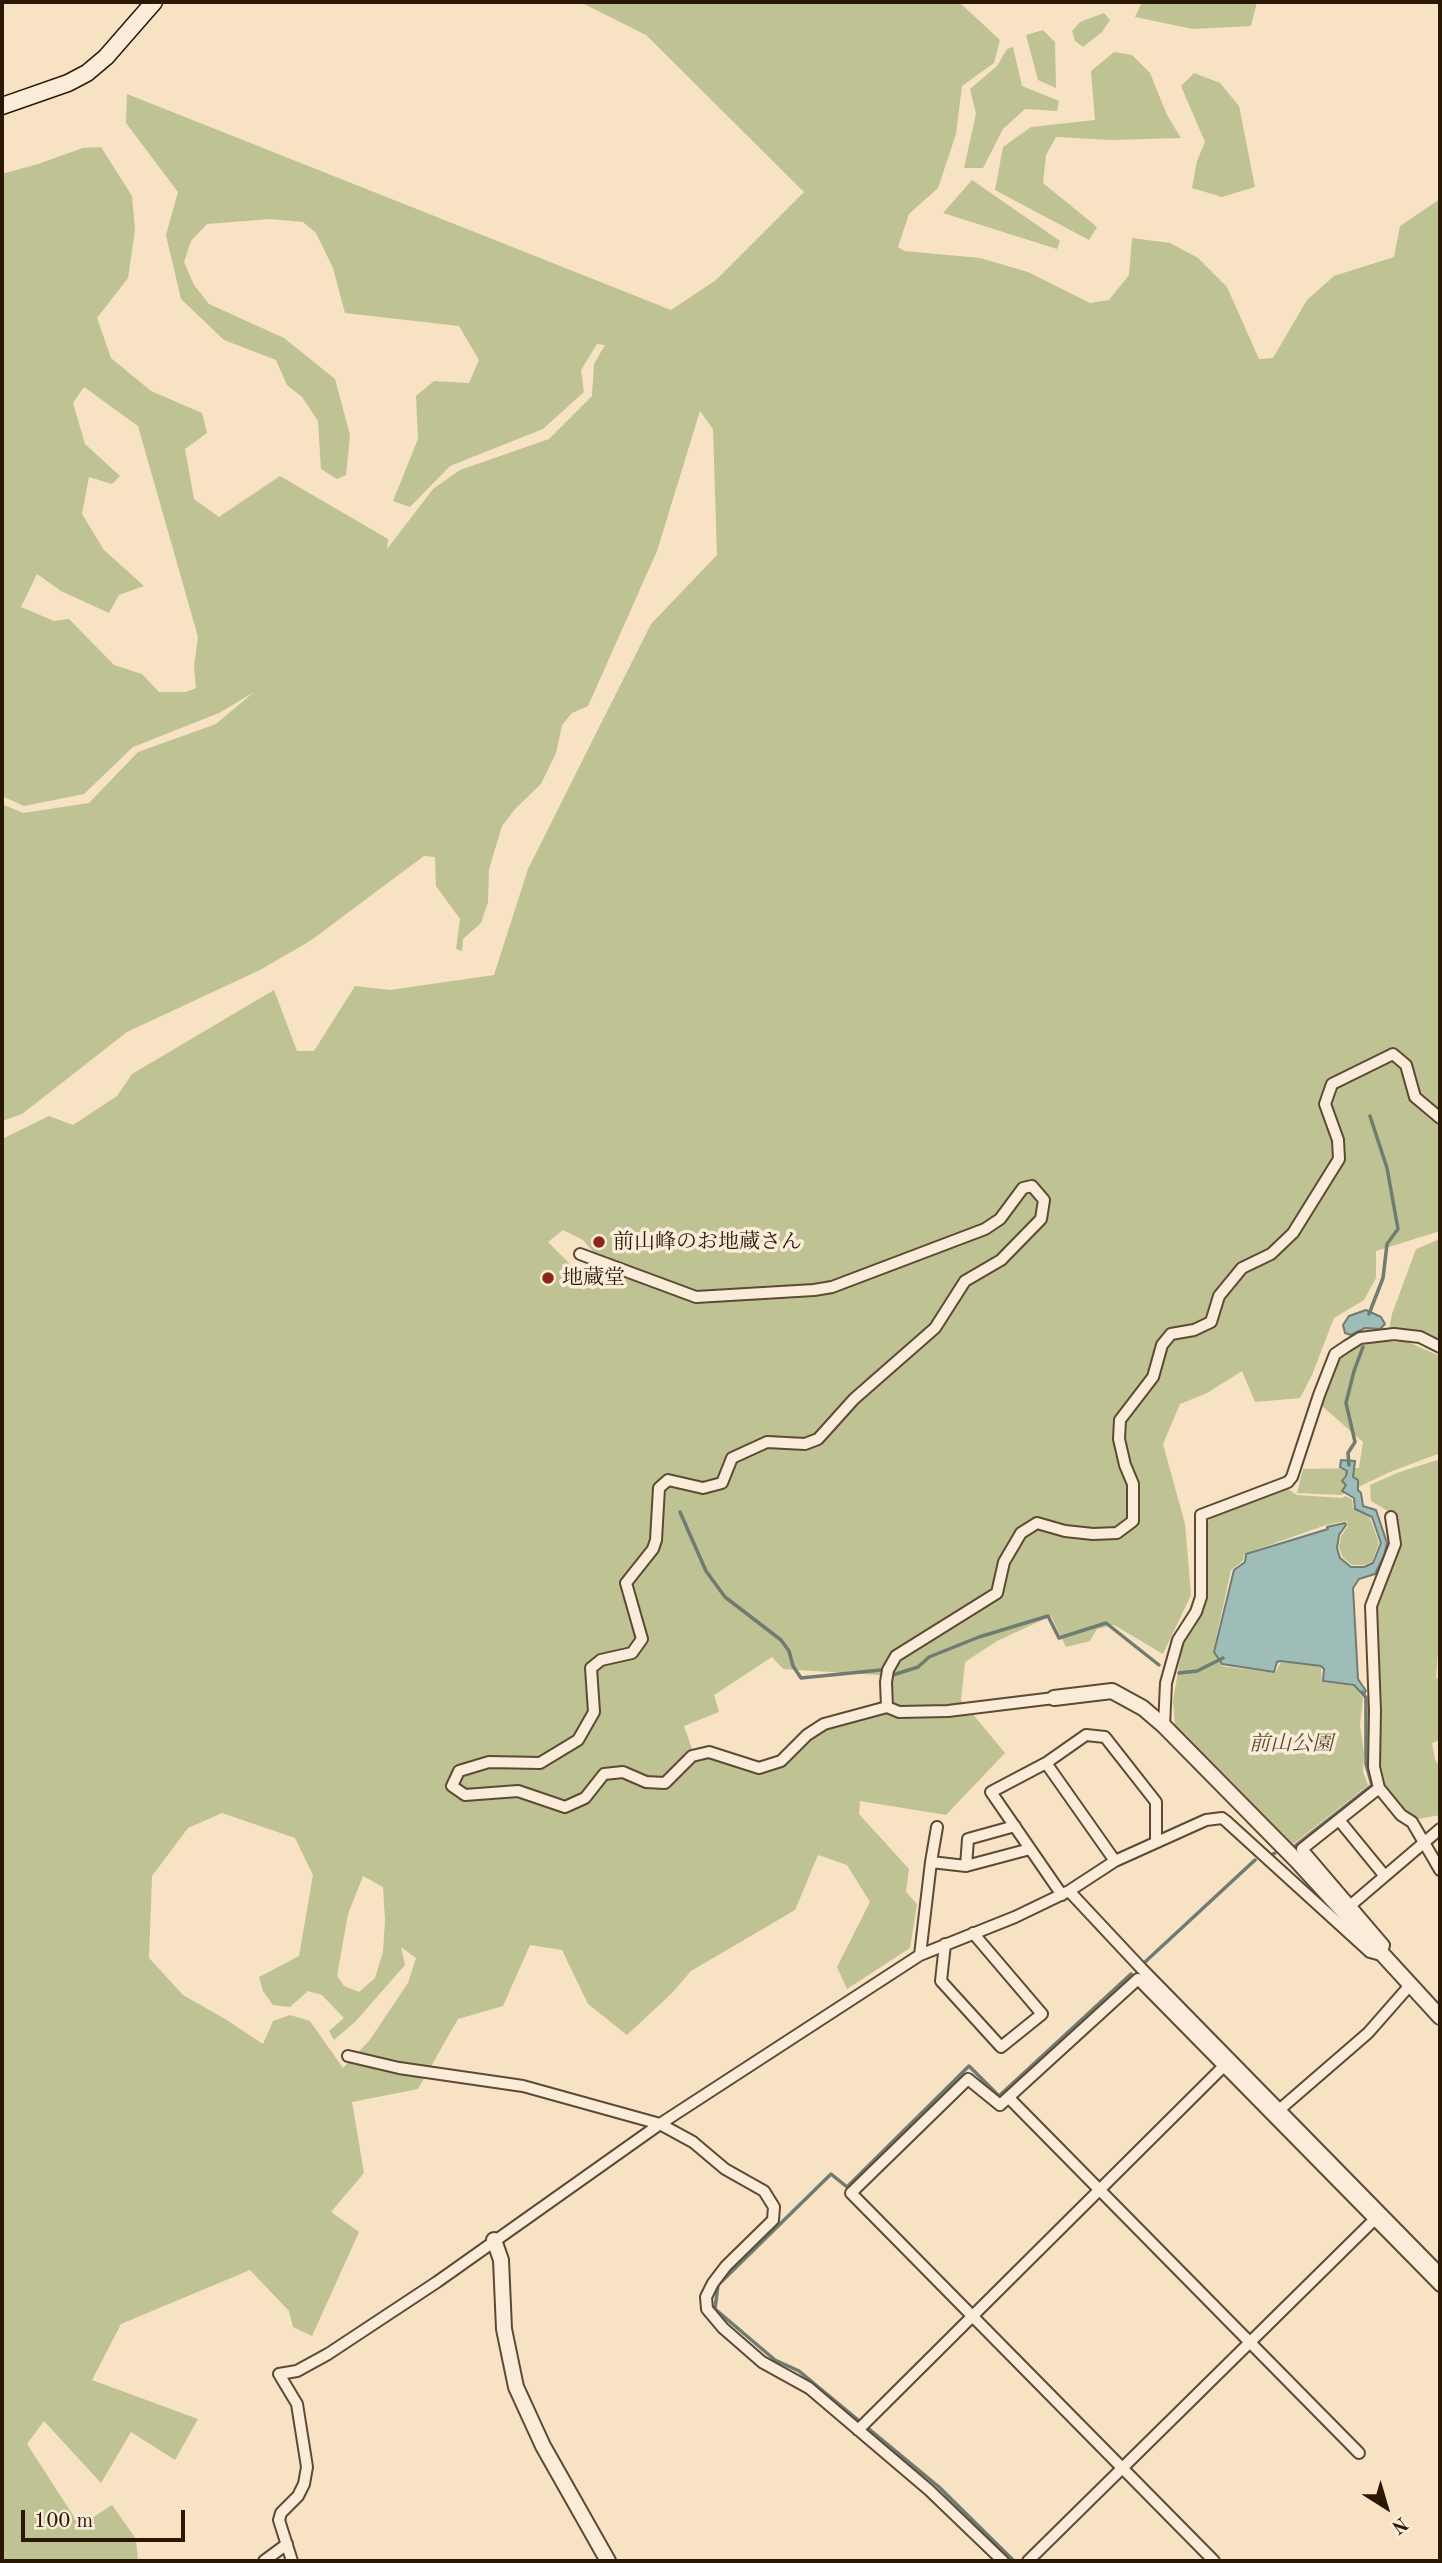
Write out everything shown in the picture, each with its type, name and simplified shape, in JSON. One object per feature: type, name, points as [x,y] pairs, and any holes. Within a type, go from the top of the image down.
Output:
[{"type":"main road","points":[[2,106],[68,83],[87,73],[106,58],[154,2]]},
{"type":"street","points":[[887,1707],[886,1682],[893,1660],[997,1594],[1004,1562],[1021,1534],[1037,1523],[1065,1531],[1117,1533],[1133,1521],[1133,1484],[1119,1439],[1120,1420],[1153,1377],[1162,1345],[1171,1334],[1194,1330],[1211,1322],[1219,1296],[1242,1268],[1271,1254],[1293,1233],[1339,1159],[1338,1140],[1325,1104],[1332,1084],[1393,1054],[1406,1065],[1415,1097],[1440,1118]]},
{"type":"street","points":[[580,1254],[696,1297],[814,1290],[832,1287],[985,1229],[1000,1219],[1023,1188],[1032,1186],[1044,1200],[1041,1219],[1000,1260],[965,1281],[935,1328],[853,1399],[818,1439],[805,1444],[767,1442],[732,1458],[722,1483],[703,1488],[668,1480],[659,1488],[653,1549],[626,1583],[642,1639],[632,1653],[601,1660],[591,1668],[594,1712],[578,1740],[540,1763],[489,1762],[459,1771],[452,1786],[465,1795],[518,1791],[565,1807],[585,1798],[604,1774],[623,1772],[646,1782],[665,1783],[692,1756],[709,1752],[759,1768],[781,1761],[807,1735],[824,1724],[887,1707],[899,1712],[948,1712],[1112,1691],[1143,1707],[1164,1726],[1297,1861],[1381,1955],[1438,2011]]},
{"type":"street","points":[[1164,1726],[1166,1683],[1178,1640],[1196,1612],[1200,1597],[1201,1516],[1288,1482],[1335,1354],[1360,1338],[1394,1334],[1420,1337],[1440,1347]]},
{"type":"street","points":[[1391,1517],[1395,1544],[1371,1606],[1374,1767],[1379,1788],[1401,1815],[1412,1822],[1440,1870]]},
{"type":"street","points":[[1156,1842],[1156,1802],[1105,1737],[1086,1735],[1046,1763],[991,1792],[1030,1849],[1066,1893],[1142,1969],[1227,2063],[1440,2286]]},
{"type":"street","points":[[1046,1763],[1115,1861]]},
{"type":"street","points":[[1379,1788],[1302,1849],[1384,1945],[1381,1955]]},
{"type":"street","points":[[292,2561],[279,2520],[281,2513],[298,2496],[304,2484],[307,2467],[297,2404],[279,2374],[297,2371],[328,2354],[437,2282],[660,2124],[920,1955],[1015,1917],[1066,1893],[1115,1861],[1156,1842],[1206,1820],[1222,1818],[1370,1952],[1381,1955]]},
{"type":"street","points":[[1339,1820],[1384,1875]]},
{"type":"street","points":[[966,1866],[968,1839],[1015,1826]]},
{"type":"street","points":[[920,1955],[937,1827]]},
{"type":"street","points":[[1351,1905],[1440,1829]]},
{"type":"street","points":[[931,1862],[966,1866],[1030,1849]]},
{"type":"street","points":[[945,1944],[941,1981],[1000,2047],[1042,2014],[974,1933]]},
{"type":"street","points":[[1214,2561],[851,2193],[968,2079],[1000,2105],[1138,1979],[1279,2110],[1440,2273]]},
{"type":"street","points":[[1279,2110],[1368,2033],[1411,1984]]},
{"type":"street","points":[[348,2056],[399,2068],[523,2086],[660,2124],[693,2142],[725,2169],[764,2191],[774,2207],[772,2220],[726,2266],[713,2283],[706,2297],[707,2309],[723,2328],[762,2362],[809,2388],[929,2490],[1003,2561]]},
{"type":"street","points":[[858,2430],[1227,2063]]},
{"type":"street","points":[[1009,2098],[1359,2452]]},
{"type":"street","points":[[1028,2561],[1375,2219]]},
{"type":"street","points":[[494,2240],[501,2260],[504,2329],[516,2387],[543,2446],[608,2561]]},
{"type":"street","points":[[264,2561],[287,2544]]},
{"type":"green space","points":[[580,2],[959,2],[1000,40],[994,63],[962,86],[956,134],[938,188],[909,214],[898,247],[904,251],[980,258],[1028,272],[1090,303],[1109,300],[1129,275],[1132,238],[1170,243],[1198,258],[1227,287],[1259,359],[1273,358],[1307,300],[1334,276],[1394,257],[1400,226],[1440,199],[1440,1231],[1376,1251],[1376,1278],[1364,1300],[1334,1318],[1300,1398],[1255,1402],[1242,1371],[1207,1393],[1180,1404],[1163,1444],[1185,1524],[1191,1595],[1163,1654],[1114,1625],[1097,1629],[1090,1641],[1066,1647],[1051,1616],[997,1641],[965,1662],[961,1700],[1005,1753],[946,1815],[860,1801],[859,1814],[909,1869],[906,1892],[917,1904],[910,1948],[847,1989],[837,1967],[870,1902],[847,1865],[818,1855],[795,1910],[691,1971],[672,1993],[627,2035],[588,2004],[562,1950],[530,1945],[503,2006],[458,2019],[418,2089],[352,2102],[364,2173],[331,2212],[359,2232],[312,2336],[293,2327],[289,2311],[250,2270],[121,2324],[92,2380],[198,2419],[175,2460],[131,2432],[101,2483],[44,2421],[27,2444],[80,2526],[112,2505],[136,2539],[138,2561],[2,2561],[2,1139],[49,1116],[73,1125],[117,1096],[132,1074],[274,990],[297,1051],[314,1051],[355,986],[390,990],[494,975],[528,869],[651,624],[717,555],[713,429],[700,411],[657,551],[588,706],[572,713],[562,725],[556,753],[541,784],[502,826],[489,869],[488,902],[481,923],[463,939],[462,951],[456,949],[460,919],[436,886],[435,857],[424,856],[310,941],[260,970],[127,1032],[22,1114],[2,1121],[2,804],[23,813],[89,803],[138,752],[216,724],[254,692],[219,713],[133,747],[84,794],[24,806],[2,796],[2,174],[83,148],[101,147],[132,196],[135,230],[128,278],[97,318],[111,358],[151,391],[202,413],[207,433],[185,449],[194,499],[219,517],[280,476],[388,539],[387,549],[433,489],[460,470],[549,439],[592,396],[594,364],[605,345],[597,344],[581,370],[584,392],[543,429],[450,466],[410,507],[393,501],[418,439],[416,396],[434,381],[469,383],[479,360],[459,326],[345,313],[333,268],[316,233],[303,222],[270,219],[207,224],[191,241],[184,262],[194,285],[209,304],[284,338],[335,379],[350,435],[346,475],[337,479],[321,469],[318,421],[302,397],[287,385],[276,360],[224,340],[181,299],[166,235],[178,192],[126,123],[127,94],[671,310],[716,280],[804,192],[646,35]],"holes":[[[84,387],[138,426],[198,637],[194,666],[196,688],[186,692],[159,692],[142,674],[114,665],[69,619],[54,621],[21,607],[37,574],[61,591],[109,613],[119,595],[144,586],[104,550],[82,514],[89,477],[112,484],[120,476],[85,444],[73,403]],[[563,1230],[583,1240],[596,1255],[596,1267],[573,1267],[548,1242]],[[772,1657],[783,1669],[878,1675],[891,1680],[890,1712],[826,1728],[756,1772],[709,1758],[696,1760],[684,1726],[719,1712],[714,1695]],[[222,1813],[295,1838],[313,1875],[299,1956],[259,1977],[263,1991],[273,2005],[290,2007],[308,1991],[322,1995],[344,2018],[329,2031],[334,2040],[355,2022],[405,1965],[401,1947],[416,1958],[408,1983],[369,2041],[343,2068],[310,2021],[290,2015],[273,2021],[263,2044],[183,1995],[149,1958],[152,1876],[188,1828]],[[363,1876],[383,1887],[383,1952],[375,1978],[359,1992],[344,1986],[337,1976],[348,1914]]]},
{"type":"green space","points":[[1142,2],[1257,2],[1251,26],[1193,29],[1135,17]]},
{"type":"green space","points":[[1104,13],[1110,20],[1102,32],[1083,47],[1075,41],[1072,31],[1080,22]]},
{"type":"green space","points":[[1043,30],[1055,42],[1056,88],[1038,80],[1026,35]]},
{"type":"green space","points":[[1013,47],[1022,86],[1059,101],[1057,111],[1025,109],[1003,129],[983,168],[964,168],[976,114],[970,89],[997,66],[1007,49]]},
{"type":"green space","points":[[1114,52],[1132,55],[1150,73],[1167,115],[1181,138],[1111,140],[1056,137],[1046,155],[1043,183],[1097,227],[1089,240],[995,190],[1003,147],[1031,127],[1095,120],[1091,71]]},
{"type":"green space","points":[[1194,73],[1220,83],[1239,106],[1255,187],[1222,197],[1192,188],[1197,161],[1205,142],[1181,86]]},
{"type":"green space","points":[[972,180],[1060,241],[1057,249],[943,213]]},
{"type":"green space","points":[[1440,1239],[1440,1341],[1414,1329],[1389,1330],[1392,1314],[1416,1249]]},
{"type":"green space","points":[[1376,1341],[1408,1342],[1440,1356],[1440,1453],[1341,1495],[1297,1493],[1303,1469],[1359,1468],[1363,1442],[1321,1405],[1342,1355]]},
{"type":"green space","points":[[1440,1459],[1440,1626],[1436,1678],[1440,1679],[1440,1740],[1432,1743],[1440,1768],[1440,1815],[1418,1819],[1404,1812],[1384,1789],[1379,1770],[1377,1602],[1401,1542],[1393,1514],[1371,1501],[1370,1485]]},
{"type":"green space","name":"前山公園","points":[[1288,1489],[1297,1495],[1345,1496],[1352,1499],[1353,1508],[1370,1518],[1379,1543],[1372,1562],[1352,1565],[1343,1558],[1339,1547],[1341,1536],[1348,1526],[1346,1521],[1326,1525],[1244,1554],[1243,1561],[1231,1570],[1213,1652],[1222,1666],[1275,1673],[1281,1662],[1321,1667],[1322,1682],[1354,1686],[1363,1698],[1360,1725],[1364,1753],[1363,1772],[1368,1785],[1292,1845],[1175,1726],[1173,1701],[1183,1642],[1203,1608],[1207,1593],[1206,1523],[1214,1516]]},
{"type":"water","points":[[1366,1310],[1381,1317],[1385,1324],[1380,1329],[1365,1328],[1351,1335],[1345,1333],[1343,1325],[1349,1316]]},
{"type":"water","points":[[1341,1460],[1355,1461],[1353,1477],[1358,1480],[1363,1506],[1376,1510],[1387,1543],[1375,1574],[1359,1579],[1353,1588],[1358,1679],[1366,1691],[1363,1695],[1354,1685],[1323,1681],[1324,1669],[1321,1666],[1280,1661],[1277,1662],[1274,1672],[1222,1664],[1214,1652],[1234,1570],[1245,1562],[1246,1554],[1345,1523],[1337,1548],[1340,1558],[1351,1567],[1364,1567],[1373,1563],[1381,1543],[1372,1517],[1355,1509],[1354,1498],[1342,1491],[1346,1485],[1342,1481],[1347,1471],[1340,1467]]},
{"type":"waterway","points":[[1369,1314],[1383,1278],[1387,1244],[1398,1229],[1387,1168],[1370,1116]]},
{"type":"waterway","points":[[1349,1465],[1348,1453],[1355,1442],[1346,1403],[1363,1347]]},
{"type":"waterway","points":[[680,1512],[706,1571],[725,1597],[781,1640],[801,1678],[881,1670]]},
{"type":"waterway","points":[[893,1675],[918,1667],[929,1657],[979,1637],[1048,1616],[1059,1638],[1106,1623],[1159,1665]]},
{"type":"waterway","points":[[1179,1673],[1197,1671],[1223,1658]]},
{"type":"waterway","points":[[1295,1846],[1372,1785],[1366,1764],[1366,1698],[1362,1692]]},
{"type":"waterway","points":[[1145,1962],[1255,1860]]},
{"type":"waterway","points":[[1014,2561],[939,2487],[799,2371],[775,2360],[715,2309],[718,2285],[831,2174],[847,2187],[969,2066],[999,2096],[1131,1974]]},
{"type":"place","name":"前山峰のお地蔵さん","points":[[599,1242]]},
{"type":"place","name":"地蔵堂","points":[[548,1278]]}]
